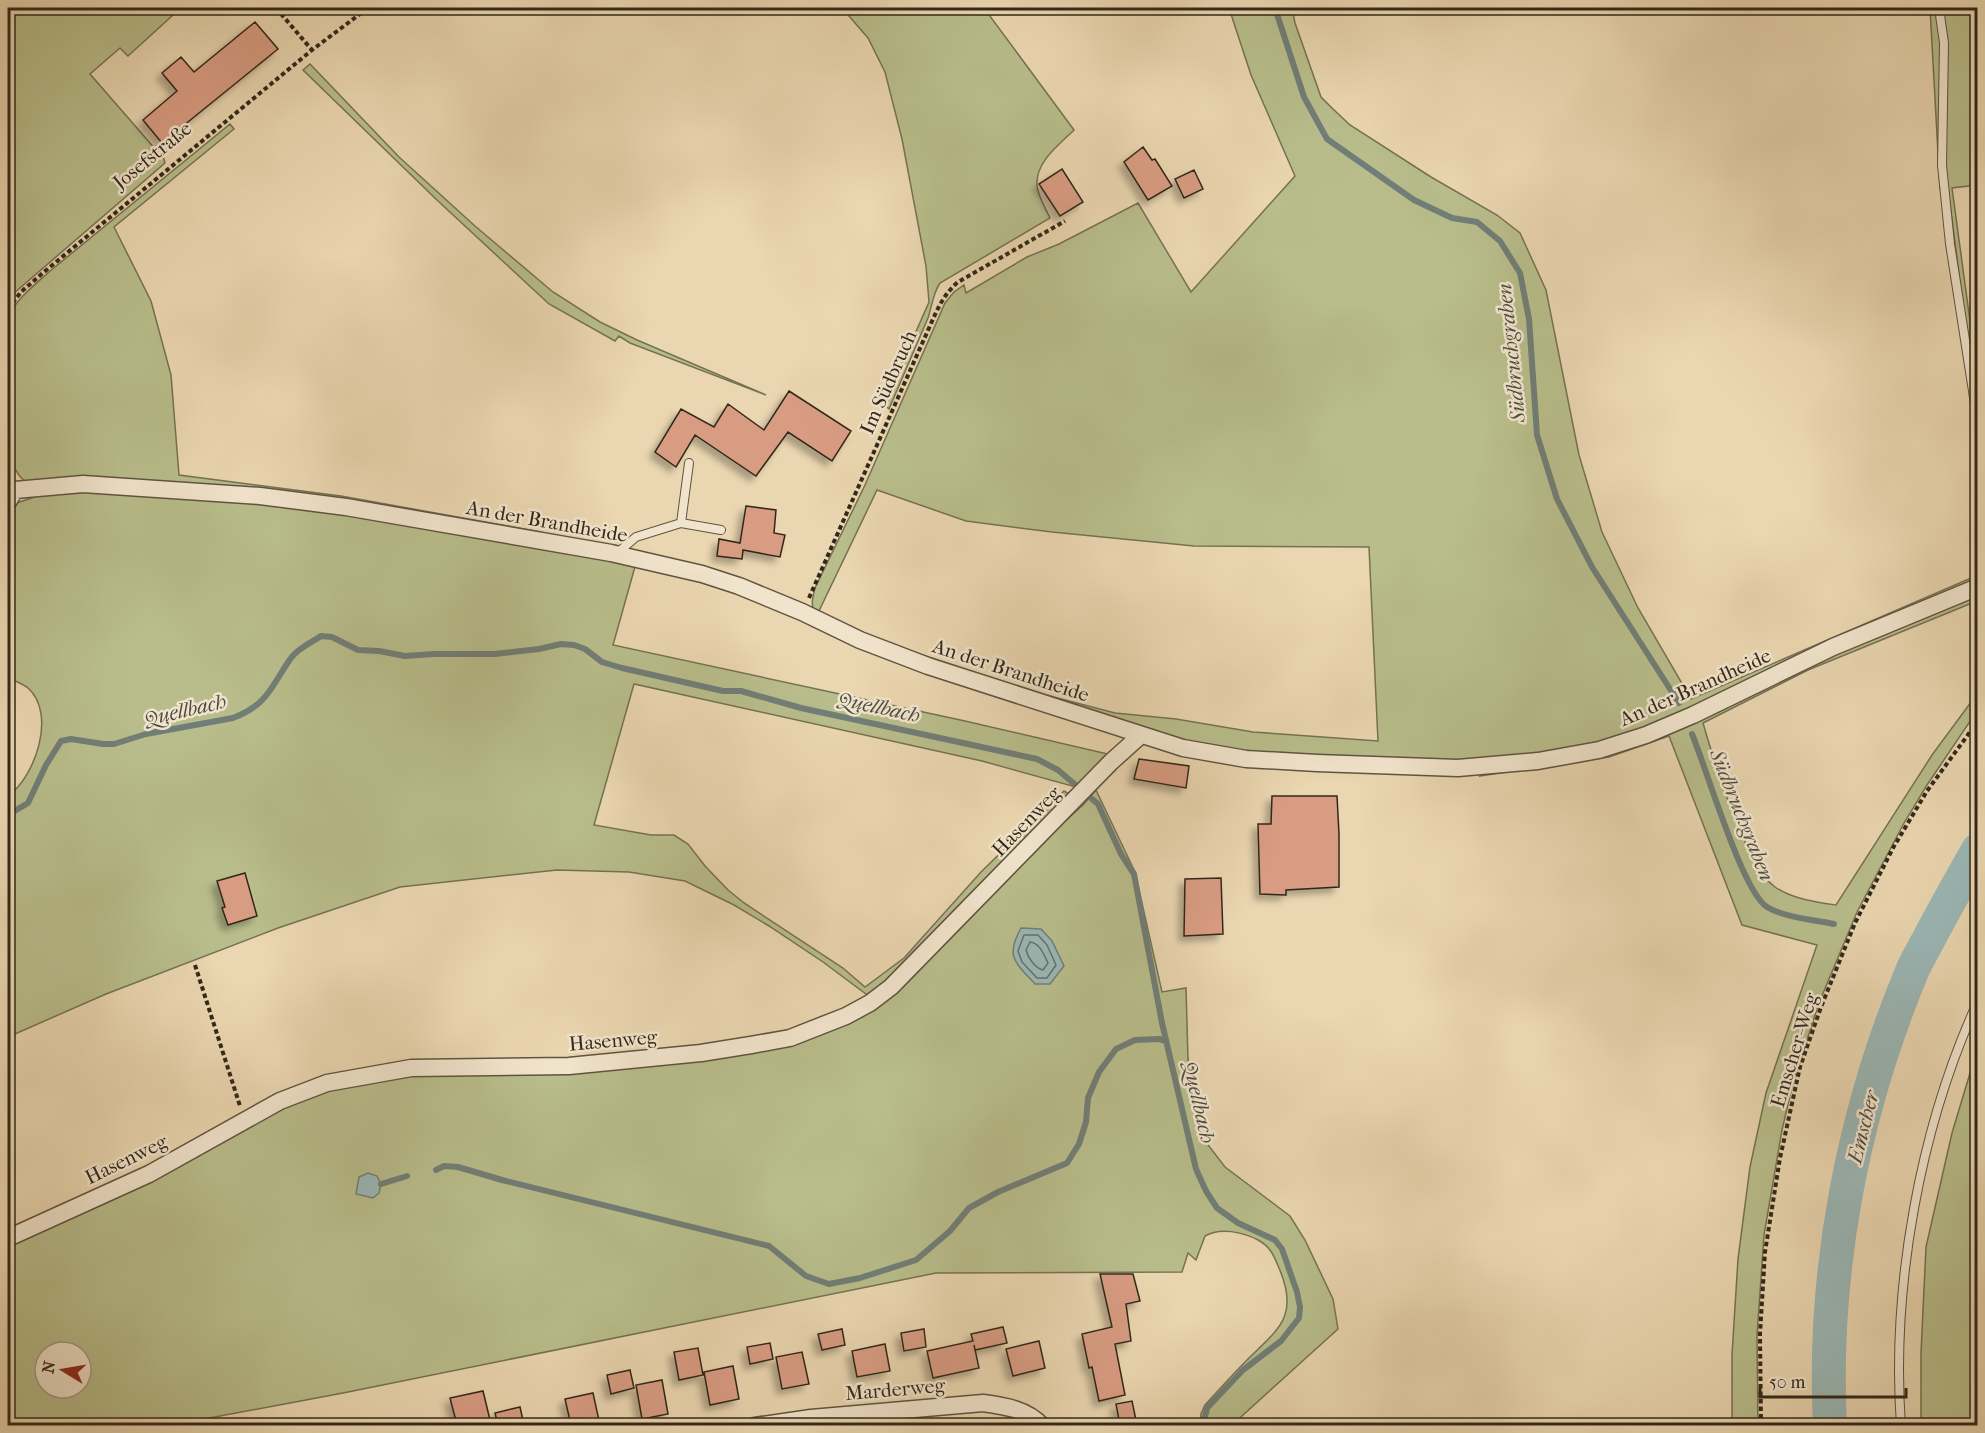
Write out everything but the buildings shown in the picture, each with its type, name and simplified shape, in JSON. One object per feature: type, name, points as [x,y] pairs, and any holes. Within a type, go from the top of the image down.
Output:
[{"type":"street","name":"An der Brandheide","points":[[11,496],[82,484],[260,496],[346,507],[615,554],[702,574],[738,586],[802,612],[860,640],[928,666],[1183,748],[1221,755],[1317,763],[1458,768],[1517,763],[1599,750],[1656,731],[1833,647],[1977,587]]},
{"type":"street","name":"Hasenweg","points":[[8,1238],[149,1174],[280,1101],[327,1083],[400,1070],[450,1066],[569,1066],[701,1053],[790,1038],[846,1016],[870,1003],[891,987],[1140,735]]},
{"type":"street","name":"Marderweg","points":[[755,1425],[812,1422],[983,1403],[1010,1407],[1040,1422]]},
{"type":"lane","points":[[1939,8],[1944,43],[1942,165],[1950,244],[1977,423]]},
{"type":"lane","points":[[681,523],[689,463]]},
{"type":"lane","points":[[615,554],[636,537],[681,523],[721,530]]},
{"type":"lane","points":[[1901,1425],[1900,1328],[1908,1252],[1917,1197],[1936,1113],[1977,1001]]},
{"type":"path","points":[[276,8],[312,50]]},
{"type":"path","name":"Josefstraße","points":[[8,309],[21,292],[44,272],[312,50],[368,8]]},
{"type":"path","name":"Im Südbruch","points":[[802,612],[940,302],[958,282],[1065,221]]},
{"type":"path","name":"Emscher-Weg","points":[[1761,1425],[1760,1334],[1765,1252],[1780,1158],[1800,1067],[1855,923],[1888,858],[1927,791],[1977,721]]},
{"type":"path","points":[[195,965],[244,1121]]},
{"type":"green space","points":[[8,8],[166,8],[173,15],[128,56],[120,48],[90,74],[164,159],[165,163],[13,294],[8,301]]},
{"type":"green space","points":[[842,8],[984,8],[1074,130],[1049,155],[1037,177],[1039,194],[1050,218],[940,283],[928,318],[889,409],[884,404],[929,302],[926,266],[902,139],[885,72],[868,38]]},
{"type":"green space","points":[[1229,8],[1292,8],[1321,97],[1333,109],[1350,125],[1431,177],[1497,215],[1520,233],[1546,290],[1579,455],[1602,532],[1638,608],[1691,699],[1978,575],[1977,580],[1769,670],[1714,700],[1660,725],[1613,740],[1555,754],[1468,762],[1272,755],[1225,750],[1169,738],[924,660],[849,630],[815,613],[812,604],[815,588],[865,485],[945,303],[954,292],[964,285],[966,293],[1027,257],[1059,244],[1138,203],[1191,292],[1295,176],[1251,75]],"holes":[[[877,490],[966,521],[1194,546],[1369,547],[1378,741],[1253,732],[1176,719],[1115,713],[1042,694],[898,647],[838,623],[819,611]]]},
{"type":"green space","points":[[1930,8],[1977,8],[1977,185],[1952,188],[1977,373],[1977,392],[1948,189],[1940,189]]},
{"type":"green space","points":[[310,64],[399,157],[553,292],[600,322],[637,340],[766,395],[630,343],[619,336],[615,341],[549,304],[438,201],[303,70]]},
{"type":"green space","points":[[230,124],[234,129],[114,227],[151,301],[171,375],[179,475],[341,496],[541,532],[539,536],[327,499],[26,482],[18,474],[11,458],[7,432],[7,337],[12,309],[50,271]]},
{"type":"green space","points":[[55,490],[265,502],[636,563],[613,645],[1112,755],[1090,791],[982,761],[634,684],[594,825],[651,835],[674,835],[688,844],[705,866],[744,903],[843,968],[865,987],[904,958],[981,872],[1064,791],[1074,797],[870,997],[769,926],[734,905],[685,881],[629,872],[557,870],[400,887],[278,928],[106,994],[8,1037],[8,796],[27,775],[39,745],[42,729],[37,699],[28,688],[8,677],[8,512],[14,504]]},
{"type":"green space","points":[[1977,594],[1977,601],[1808,670],[1703,723],[1732,811],[1742,836],[1764,876],[1775,887],[1789,894],[1836,905],[1932,755],[1977,694],[1977,711],[1904,823],[1857,912],[1819,1003],[1793,1083],[1782,1130],[1764,1235],[1757,1336],[1758,1425],[1732,1425],[1732,1355],[1738,1259],[1750,1167],[1766,1093],[1817,945],[1742,925],[1669,736],[1609,757],[1480,776],[1482,773],[1599,754],[1853,643]]},
{"type":"green space","points":[[1096,790],[1135,872],[1162,992],[1186,988],[1188,1059],[1205,1141],[1225,1167],[1290,1216],[1305,1240],[1333,1299],[1338,1329],[1232,1425],[1200,1425],[1205,1405],[1268,1340],[1282,1321],[1286,1311],[1285,1285],[1269,1249],[1252,1237],[1224,1231],[1205,1236],[1196,1260],[1188,1253],[1182,1272],[936,1273],[343,1393],[172,1425],[8,1425],[8,1242],[266,1114],[323,1090],[400,1076],[532,1073],[834,1027],[1083,805]]},
{"type":"green space","points":[[1977,1050],[1977,1425],[1921,1425],[1921,1353],[1926,1247],[1952,1133]]},
{"type":"water","points":[[1021,928],[1041,929],[1052,941],[1064,966],[1050,984],[1035,984],[1014,959],[1014,946]]},
{"type":"water","points":[[368,1173],[377,1176],[381,1184],[379,1193],[373,1198],[356,1194],[359,1177]]},
{"type":"waterway","name":"Südbruchgraben","points":[[1275,8],[1304,97],[1327,139],[1414,200],[1452,218],[1477,222],[1500,241],[1520,273],[1529,319],[1537,435],[1557,499],[1592,567],[1679,703]]},
{"type":"waterway","name":"Quellbach","points":[[8,815],[28,803],[46,765],[61,741],[71,739],[114,744],[146,734],[233,718],[245,713],[262,700],[294,655],[321,636],[332,637],[358,650],[405,656],[495,654],[561,644],[574,645],[585,649],[602,662],[622,668],[723,691],[741,691],[801,708],[1037,759],[1058,770],[1098,804],[1121,854],[1134,874],[1162,1023],[1196,1169],[1206,1191],[1217,1208],[1238,1223],[1275,1240],[1282,1249],[1297,1292],[1300,1307],[1299,1318],[1281,1341],[1243,1370],[1207,1408],[1203,1426]]},
{"type":"waterway","name":"Südbruchgraben","points":[[1692,734],[1725,827],[1757,896],[1767,907],[1781,913],[1834,924]]},
{"type":"waterway","name":"Emscher","points":[[1830,1426],[1831,1309],[1846,1193],[1858,1136],[1892,1023],[1913,969],[1978,850]]},
{"type":"waterway","points":[[436,1170],[444,1166],[458,1167],[769,1246],[806,1276],[829,1284],[860,1278],[916,1260],[950,1231],[969,1208],[998,1192],[1067,1163],[1079,1144],[1086,1122],[1088,1098],[1099,1072],[1116,1049],[1135,1040],[1166,1041]]},
{"type":"waterway","points":[[381,1184],[407,1176]]}]
